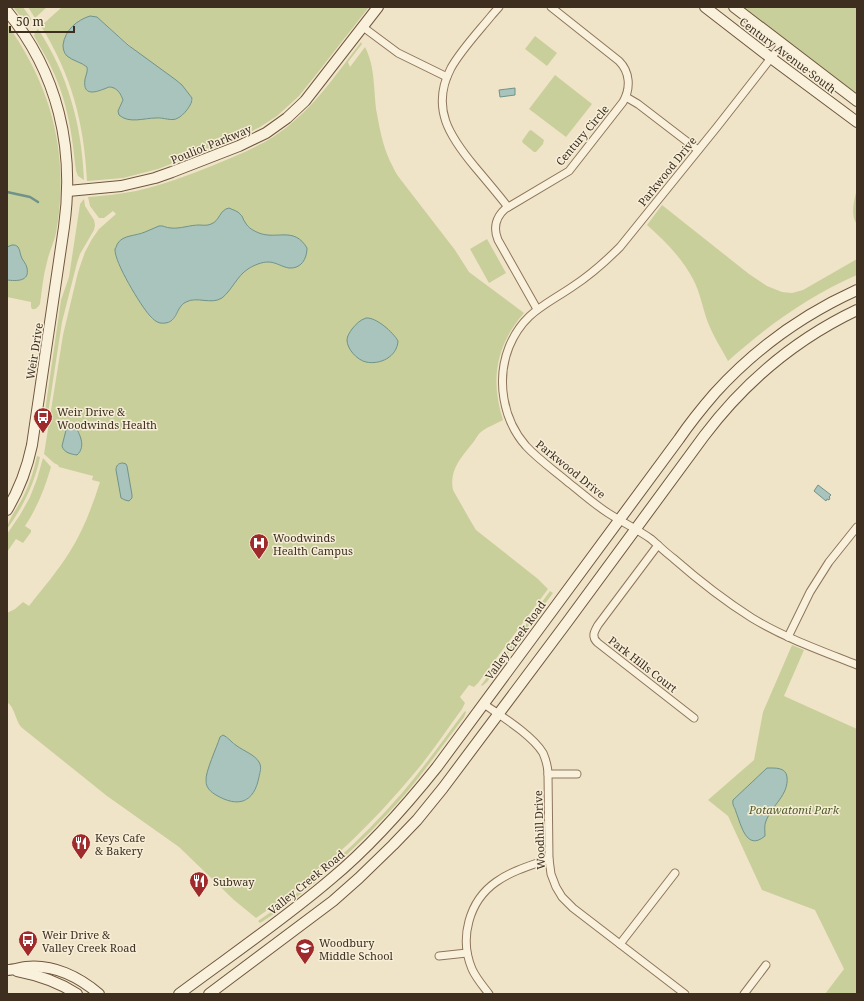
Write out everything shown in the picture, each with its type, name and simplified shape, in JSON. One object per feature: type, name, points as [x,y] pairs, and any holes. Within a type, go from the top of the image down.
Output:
[{"type":"main road","name":"Pouliot Parkway","points":[[68,190],[121,186],[155,178],[222,153],[259,137],[280,123],[300,106],[378,7]]},
{"type":"main road","name":"Century Avenue South","points":[[706,7],[857,122]]},
{"type":"main road","name":"Century Avenue South","points":[[734,7],[857,101]]},
{"type":"main road","name":"Weir Drive","points":[[7,11],[24,33],[37,56],[54,97],[65,144],[68,190],[65,220],[31,450],[23,478],[16,495],[7,510]]},
{"type":"main road","name":"Valley Creek Road","points":[[179,994],[302,904],[332,879],[394,819],[445,756],[484,704],[700,411],[736,372],[766,346],[793,326],[822,308],[857,290]]},
{"type":"main road","points":[[209,994],[332,902],[393,845],[443,788],[714,422],[742,391],[765,370],[802,342],[857,310]]},
{"type":"main road","points":[[9,970],[26,967],[54,970],[77,979],[99,994]]},
{"type":"main road","points":[[9,970],[46,979],[77,994]]},
{"type":"street","points":[[499,7],[453,65],[447,77],[443,91],[443,105],[444,115],[454,140],[508,207]]},
{"type":"street","name":"Century Circle","points":[[537,309],[496,236],[496,221],[500,214],[508,207],[569,171],[621,104],[626,96],[628,88],[628,77],[625,68],[621,63],[551,7]]},
{"type":"street","points":[[363,27],[398,53],[447,77]]},
{"type":"street","name":"Parkwood Drive","points":[[782,44],[631,233],[613,253],[586,277],[537,309],[525,321],[516,333],[505,359],[502,386],[503,397],[508,414],[518,435],[533,454],[608,513],[647,536],[678,563],[753,618],[788,637],[857,665]]},
{"type":"street","points":[[626,96],[698,150]]},
{"type":"street","points":[[788,637],[820,575],[857,527]]},
{"type":"street","name":"Park Hills Court","points":[[658,545],[598,625],[593,636],[598,643],[694,718]]},
{"type":"street","name":"Woodhill Drive","points":[[484,704],[529,737],[537,745],[545,757],[548,766],[549,859],[551,874],[562,897],[573,908],[684,994]]},
{"type":"street","points":[[548,774],[577,774]]},
{"type":"street","points":[[489,994],[472,970],[467,952],[466,935],[468,922],[478,900],[496,881],[549,859]]},
{"type":"street","points":[[620,944],[675,873]]},
{"type":"street","points":[[439,956],[467,952]]},
{"type":"street","points":[[744,994],[766,965]]},
{"type":"green space","points":[[13,7],[23,7],[32,20],[25,22]]},
{"type":"green space","points":[[28,7],[47,7],[35,18]]},
{"type":"green space","points":[[62,7],[369,7],[299,96],[277,116],[260,127],[235,140],[158,169],[123,178],[88,181],[83,139],[74,100],[61,63],[41,26]],"holes":[[[90,16],[97,17],[137,52],[182,85],[193,100],[182,116],[176,119],[157,117],[142,119],[118,111],[123,100],[117,89],[109,87],[101,90],[86,77],[87,67],[77,61],[78,21]]]},
{"type":"green space","points":[[742,7],[857,7],[857,94]]},
{"type":"green space","points":[[7,24],[23,48],[36,72],[54,123],[59,150],[61,177],[60,204],[56,233],[46,267],[40,304],[37,308],[33,309],[31,307],[31,302],[7,297]]},
{"type":"green space","points":[[38,29],[58,64],[72,101],[80,140],[84,180],[78,176],[76,171],[71,131],[62,94],[50,65],[34,36]]},
{"type":"green space","points":[[535,36],[557,53],[547,66],[525,49]]},
{"type":"green space","name":"Woodwinds Health Campus","points":[[361,42],[362,44],[348,62],[350,67],[365,47],[369,55],[373,71],[378,121],[381,134],[387,154],[397,174],[455,250],[469,272],[524,313],[507,338],[498,364],[497,391],[503,420],[478,435],[456,466],[452,483],[453,490],[476,530],[538,579],[548,589],[478,683],[474,687],[469,685],[460,697],[465,703],[462,709],[429,755],[399,791],[342,850],[300,886],[256,918],[234,900],[179,847],[107,796],[21,727],[12,707],[7,702],[7,613],[15,609],[23,602],[29,606],[60,567],[83,527],[100,482],[92,480],[93,476],[59,467],[44,454],[63,335],[78,272],[85,252],[92,239],[99,229],[116,214],[113,211],[104,218],[99,218],[90,206],[88,197],[136,191],[166,183],[225,161],[266,141],[285,128],[312,103]],"holes":[[[142,233],[198,299],[190,300],[182,304],[174,319],[169,322],[159,322],[150,317],[130,286],[117,260],[116,252],[119,242],[127,237]],[[221,736],[227,737],[238,747],[248,753],[261,769],[255,790],[246,800],[241,802],[229,801],[217,796],[208,788],[206,783],[206,777]]]},
{"type":"green space","points":[[555,75],[592,104],[566,137],[529,109]]},
{"type":"green space","points":[[531,130],[544,140],[543,144],[536,152],[534,152],[522,141]]},
{"type":"green space","points":[[857,189],[857,224],[853,212]]},
{"type":"green space","points":[[84,199],[85,206],[94,220],[95,225],[94,230],[80,254],[62,322],[45,433],[42,432],[61,300],[69,277],[80,204]]},
{"type":"green space","points":[[662,205],[749,274],[767,286],[782,292],[792,293],[803,290],[857,259],[857,275],[805,302],[773,324],[728,361],[709,325],[693,279],[672,250],[647,225]]},
{"type":"green space","points":[[487,239],[506,273],[489,283],[470,249]]},
{"type":"green space","points":[[37,456],[40,457],[32,485],[7,529],[9,522],[28,486]]},
{"type":"green space","points":[[43,458],[51,467],[40,498],[25,526],[31,530],[31,532],[23,543],[16,539],[7,552],[7,534],[30,497]]},
{"type":"green space","points":[[550,591],[553,593],[487,682],[482,686],[481,685]]},
{"type":"green space","name":"Potawatomi Park","points":[[792,645],[804,650],[784,696],[857,729],[857,994],[825,994],[844,969],[815,910],[762,890],[728,816],[708,800],[754,760],[763,712]]},
{"type":"green space","points":[[465,711],[464,717],[422,774],[396,805],[372,830],[347,855],[320,878],[260,923],[258,921],[316,878],[369,829],[410,783]]},
{"type":"water","points":[[90,16],[97,17],[128,45],[182,85],[192,100],[187,110],[182,115],[173,120],[151,118],[132,120],[123,118],[119,115],[118,111],[123,100],[120,93],[112,87],[96,92],[86,89],[85,79],[87,67],[67,56],[63,45],[66,35],[72,26]]},
{"type":"water","points":[[515,88],[515,95],[500,97],[499,90]]},
{"type":"water","points":[[229,208],[237,211],[248,226],[257,232],[266,235],[291,235],[297,237],[307,248],[306,256],[300,265],[293,268],[271,262],[255,265],[244,272],[222,298],[213,301],[190,300],[182,305],[170,321],[160,323],[156,321],[150,316],[141,303],[119,264],[115,249],[120,240],[159,226],[174,228],[210,225],[216,221],[223,211]]},
{"type":"water","points":[[15,245],[20,250],[27,268],[26,276],[22,280],[7,280],[7,247]]},
{"type":"water","points":[[366,318],[379,322],[392,333],[398,341],[395,351],[387,359],[371,363],[366,362],[353,354],[349,347],[347,340],[350,333],[358,322]]},
{"type":"water","points":[[69,422],[73,423],[78,431],[82,443],[80,451],[77,455],[66,452],[62,446]]},
{"type":"water","points":[[123,463],[127,466],[132,495],[132,498],[129,501],[121,498],[116,470],[118,465]]},
{"type":"water","points":[[818,485],[831,495],[829,500],[827,499],[826,501],[814,491]]},
{"type":"water","points":[[223,735],[235,745],[255,757],[260,764],[261,768],[257,786],[249,798],[244,801],[238,802],[224,799],[212,793],[207,786],[206,777],[209,766],[220,737]]},
{"type":"water","points":[[767,768],[785,771],[787,783],[783,795],[766,821],[765,836],[759,840],[753,841],[749,839],[742,829],[733,805],[733,800]]},
{"type":"waterway","points":[[7,192],[30,197],[38,202]]},
{"type":"place","name":"Weir Drive & Woodwinds Health","points":[[43,434]]},
{"type":"place","name":"Woodwinds Health Campus","points":[[259,560]]},
{"type":"place","name":"Keys Cafe & Bakery","points":[[81,860]]},
{"type":"place","name":"Subway","points":[[199,898]]},
{"type":"place","name":"Weir Drive & Valley Creek Road","points":[[28,957]]},
{"type":"place","name":"Woodbury Middle School","points":[[305,965]]}]
